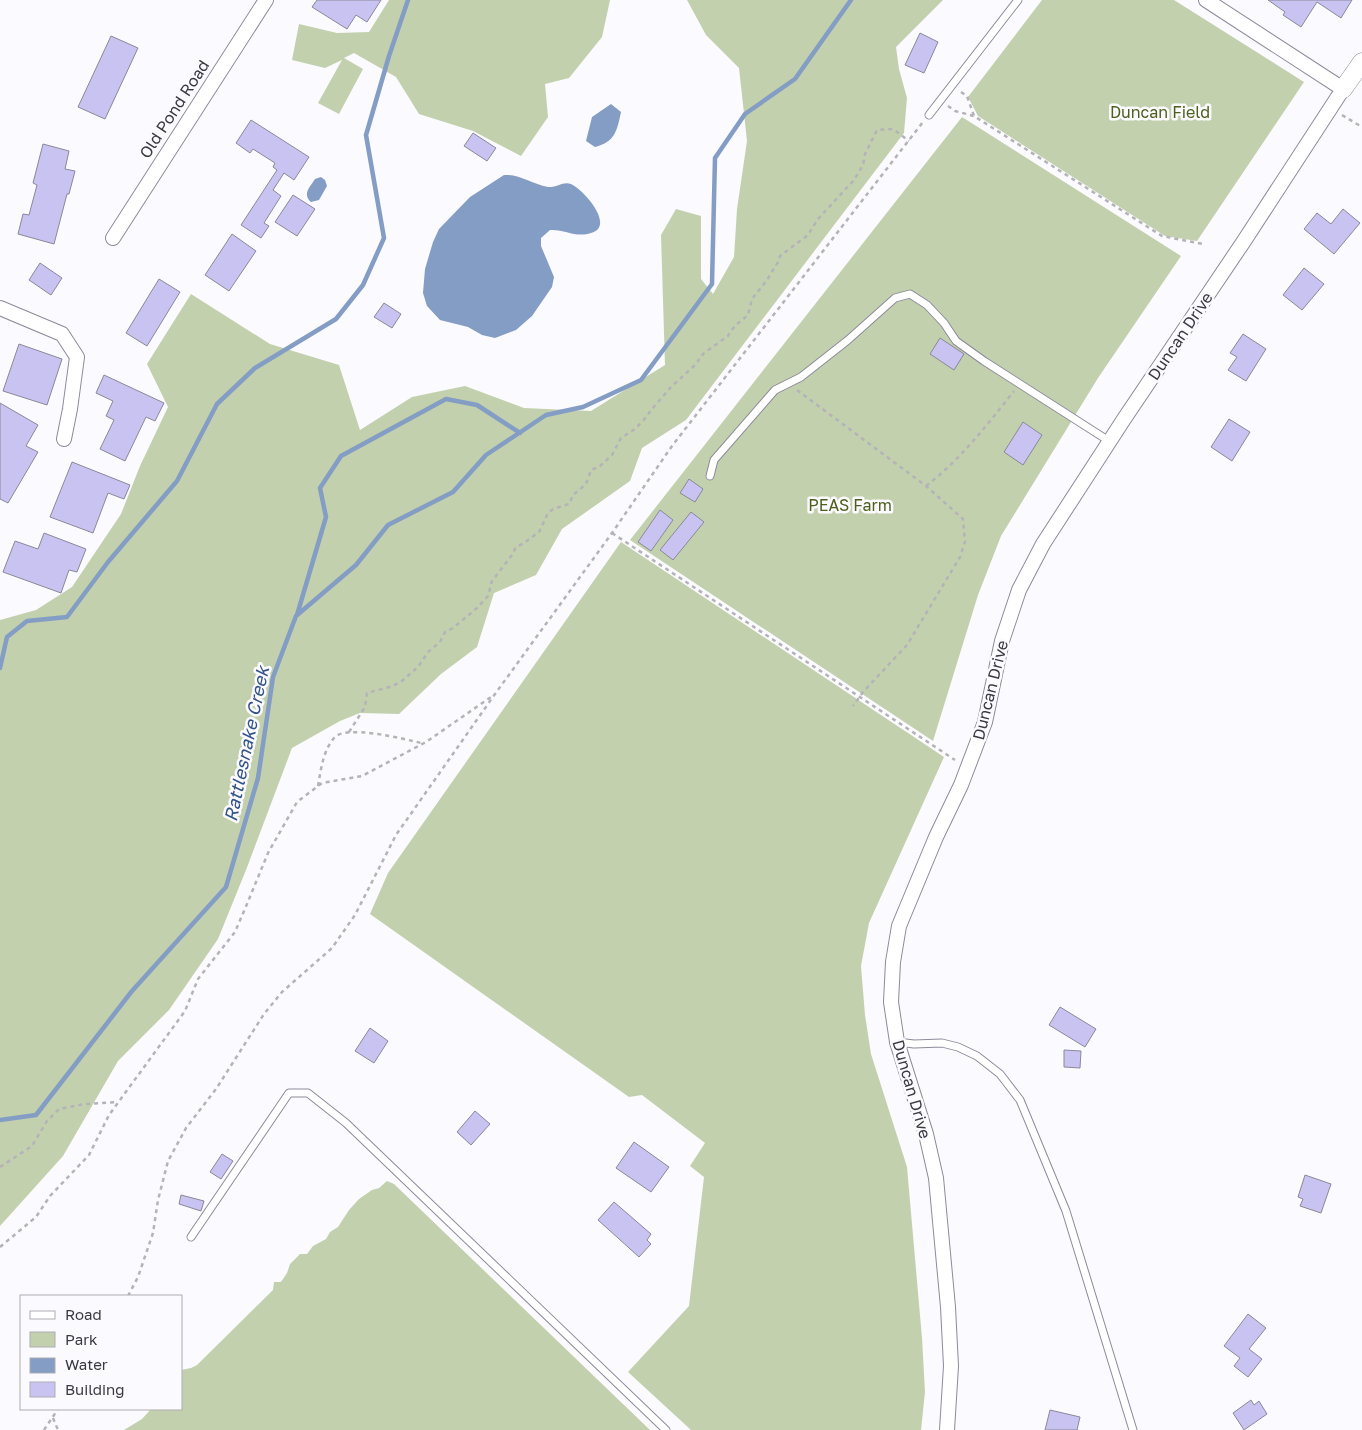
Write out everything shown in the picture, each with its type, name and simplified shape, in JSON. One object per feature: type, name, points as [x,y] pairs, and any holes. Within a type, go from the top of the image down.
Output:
[{"type":"street","name":"Old Pond Road","points":[[113,238],[266,0]]},
{"type":"street","points":[[1206,0],[1343,89]]},
{"type":"street","name":"Duncan Drive","points":[[947,1430],[951,1366],[948,1308],[936,1178],[926,1134],[897,1042],[891,1002],[893,962],[899,926],[985,722],[1002,640],[1019,590],[1043,544],[1109,441],[1362,62]]},
{"type":"street","points":[[0,308],[62,334],[77,357],[64,439]]},
{"type":"lane","points":[[929,115],[1018,0]]},
{"type":"lane","points":[[710,476],[714,460],[775,390],[801,377],[848,340],[895,298],[910,294],[927,305],[944,323],[956,341],[1019,384],[1109,441]]},
{"type":"lane","points":[[897,1042],[914,1044],[942,1043],[977,1056],[1000,1074],[1020,1100],[1066,1211],[1133,1430]]},
{"type":"lane","points":[[191,1238],[289,1093],[308,1093],[346,1123],[666,1430]]},
{"type":"path","points":[[952,85],[967,96],[974,116]]},
{"type":"path","points":[[940,101],[955,111],[974,116],[1162,236],[1203,244]]},
{"type":"path","points":[[1331,107],[1362,127]]},
{"type":"path","points":[[129,1295],[138,1277],[153,1233],[158,1200],[168,1161],[186,1128],[216,1089],[264,1014],[282,992],[332,948],[355,915],[396,835],[672,446],[929,115]]},
{"type":"path","points":[[349,732],[365,707],[367,693],[393,686],[402,681],[418,666],[428,652],[440,642],[445,632],[453,628],[477,608],[488,596],[492,581],[516,547],[539,532],[548,513],[553,509],[569,504],[573,495],[586,484],[592,470],[599,467],[612,455],[621,438],[643,421],[671,387],[695,365],[704,353],[728,336],[736,325],[748,315],[752,299],[767,280],[780,256],[808,235],[818,219],[854,180],[863,165],[865,154],[877,130],[894,129],[909,141]]},
{"type":"path","points":[[788,384],[926,486],[962,519],[965,542],[960,557],[907,645],[853,706]]},
{"type":"path","points":[[926,486],[971,444],[1019,384]]},
{"type":"path","points":[[612,532],[967,768]]},
{"type":"path","points":[[0,1247],[36,1218],[50,1196],[89,1155],[109,1115],[185,1011],[198,979],[235,932],[268,853],[297,802],[322,783],[362,776],[423,743],[495,694]]},
{"type":"path","points":[[318,786],[323,758],[335,736],[344,732],[384,734],[423,743]]},
{"type":"path","points":[[0,1167],[32,1146],[47,1121],[60,1109],[85,1104],[118,1102]]},
{"type":"path","points":[[44,1430],[57,1410]]},
{"type":"path","points":[[53,1418],[58,1430]]},
{"type":"green space","points":[[389,0],[610,0],[602,37],[569,78],[545,84],[548,117],[521,156],[473,131],[419,114],[396,77],[354,53],[344,58],[363,69],[339,114],[318,103],[342,60],[325,68],[292,60],[299,24],[337,33],[369,32]]},
{"type":"green space","points":[[687,0],[943,0],[896,47],[899,69],[907,98],[904,133],[686,420],[642,448],[630,481],[562,529],[536,575],[494,593],[477,647],[441,674],[399,714],[360,713],[340,721],[292,748],[218,939],[169,1010],[118,1061],[63,1156],[0,1226],[0,620],[36,610],[72,587],[121,514],[140,466],[168,407],[147,364],[191,294],[270,344],[339,365],[360,430],[412,397],[465,386],[524,408],[591,411],[665,365],[661,235],[676,209],[701,216],[701,279],[713,294],[734,257],[737,209],[747,141],[739,68],[706,35]]},
{"type":"green space","name":"Duncan Field","points":[[1042,0],[1174,0],[1304,82],[1197,241],[1165,236],[978,116],[968,97]]},
{"type":"green space","name":"PEAS Farm","points":[[962,117],[1181,256],[1098,378],[1001,536],[978,595],[933,741],[630,540]]},
{"type":"green space","points":[[621,542],[944,757],[869,923],[861,966],[865,1015],[871,1054],[907,1167],[925,1392],[921,1430],[691,1430],[628,1372],[689,1306],[704,1177],[690,1166],[705,1143],[642,1095],[629,1097],[370,914],[388,873]]},
{"type":"green space","points":[[387,1181],[394,1184],[650,1430],[124,1430],[142,1419],[150,1410],[182,1410],[182,1370],[197,1365],[273,1290],[274,1282],[281,1282],[290,1264],[300,1254],[307,1254],[313,1246],[326,1239],[330,1232],[338,1227],[359,1199],[372,1190],[379,1188]]},
{"type":"water","points":[[611,104],[621,112],[618,125],[611,139],[595,147],[586,141],[592,117]]},
{"type":"water","points":[[504,175],[515,176],[548,187],[565,183],[571,184],[583,193],[595,208],[600,223],[598,229],[591,233],[575,234],[550,230],[541,238],[541,246],[554,277],[552,287],[532,316],[516,330],[495,338],[482,335],[468,327],[440,320],[427,306],[423,293],[425,269],[439,229],[470,197]]},
{"type":"water","points":[[321,177],[325,180],[327,186],[319,200],[311,202],[307,196],[308,190],[315,179]]},
{"type":"building","points":[[317,0],[381,0],[367,22],[356,15],[347,29],[312,7]]},
{"type":"building","points":[[1268,0],[1352,0],[1341,18],[1317,2],[1301,27],[1283,15],[1285,12]]},
{"type":"building","points":[[920,33],[938,42],[924,73],[905,65]]},
{"type":"building","points":[[111,36],[138,48],[105,119],[78,107]]},
{"type":"building","points":[[251,120],[309,157],[294,180],[284,173],[273,190],[281,196],[264,223],[269,226],[261,238],[241,225],[277,170],[273,167],[275,163],[253,149],[250,153],[236,143]]},
{"type":"building","points":[[473,133],[496,148],[487,161],[464,146]]},
{"type":"building","points":[[43,144],[69,151],[65,169],[75,171],[54,244],[18,234],[23,214],[29,215],[37,185],[33,183]]},
{"type":"building","points":[[293,195],[315,209],[297,236],[275,222]]},
{"type":"building","points":[[1343,209],[1360,223],[1334,254],[1304,229],[1317,213],[1331,224]]},
{"type":"building","points":[[232,234],[256,251],[229,291],[205,275]]},
{"type":"building","points":[[40,263],[62,278],[51,295],[29,280]]},
{"type":"building","points":[[1304,268],[1324,284],[1302,310],[1283,295]]},
{"type":"building","points":[[159,279],[180,292],[147,346],[126,333]]},
{"type":"building","points":[[384,303],[401,314],[392,328],[374,317]]},
{"type":"building","points":[[1243,334],[1266,349],[1246,381],[1228,370],[1237,357],[1230,353]]},
{"type":"building","points":[[940,338],[964,354],[954,370],[930,354]]},
{"type":"building","points":[[19,344],[62,359],[47,405],[3,391]]},
{"type":"building","points":[[104,375],[164,403],[155,421],[146,417],[125,461],[100,449],[114,420],[106,416],[113,401],[96,393]]},
{"type":"building","points":[[0,403],[38,425],[26,446],[38,452],[8,503],[0,499]]},
{"type":"building","points":[[1229,419],[1250,432],[1232,461],[1211,447]]},
{"type":"building","points":[[1023,422],[1042,435],[1023,465],[1004,452]]},
{"type":"building","points":[[72,462],[130,485],[124,499],[108,493],[93,533],[50,517]]},
{"type":"building","points":[[689,479],[703,489],[695,502],[680,493]]},
{"type":"building","points":[[660,510],[673,520],[651,551],[638,542]]},
{"type":"building","points":[[691,512],[704,522],[673,560],[660,550]]},
{"type":"building","points":[[44,533],[86,549],[77,572],[69,570],[61,593],[3,572],[15,541],[38,549]]},
{"type":"building","points":[[1060,1007],[1096,1029],[1085,1047],[1049,1025]]},
{"type":"building","points":[[370,1028],[388,1041],[374,1063],[355,1051]]},
{"type":"building","points":[[1064,1050],[1081,1051],[1080,1068],[1064,1067]]},
{"type":"building","points":[[475,1111],[490,1124],[471,1145],[457,1132]]},
{"type":"building","points":[[634,1142],[669,1167],[651,1192],[616,1168]]},
{"type":"building","points":[[222,1154],[233,1161],[221,1179],[210,1172]]},
{"type":"building","points":[[1305,1175],[1331,1184],[1321,1213],[1300,1206],[1303,1199],[1298,1197]]},
{"type":"building","points":[[181,1195],[204,1201],[201,1211],[179,1204]]},
{"type":"building","points":[[614,1202],[651,1234],[647,1240],[651,1244],[639,1257],[598,1220]]},
{"type":"building","points":[[1248,1314],[1266,1328],[1249,1349],[1262,1359],[1248,1377],[1234,1366],[1240,1358],[1224,1346]]},
{"type":"building","points":[[1251,1400],[1254,1405],[1259,1401],[1267,1414],[1244,1430],[1233,1413]]},
{"type":"building","points":[[1050,1410],[1080,1417],[1077,1430],[1045,1430]]},
{"type":"waterway","points":[[0,668],[7,637],[27,621],[67,617],[108,562],[177,481],[217,404],[255,368],[336,319],[363,285],[384,238],[366,135],[389,56],[408,0]]},
{"type":"waterway","name":"Rattlesnake Creek","points":[[0,1120],[36,1115],[132,991],[226,887],[258,778],[273,677],[296,616],[356,565],[388,525],[453,492],[486,455],[546,415],[583,407],[641,380],[712,284],[715,158],[745,114],[795,79],[851,0]]},
{"type":"waterway","points":[[297,615],[326,517],[320,488],[341,456],[446,399],[477,405],[520,433]]}]
